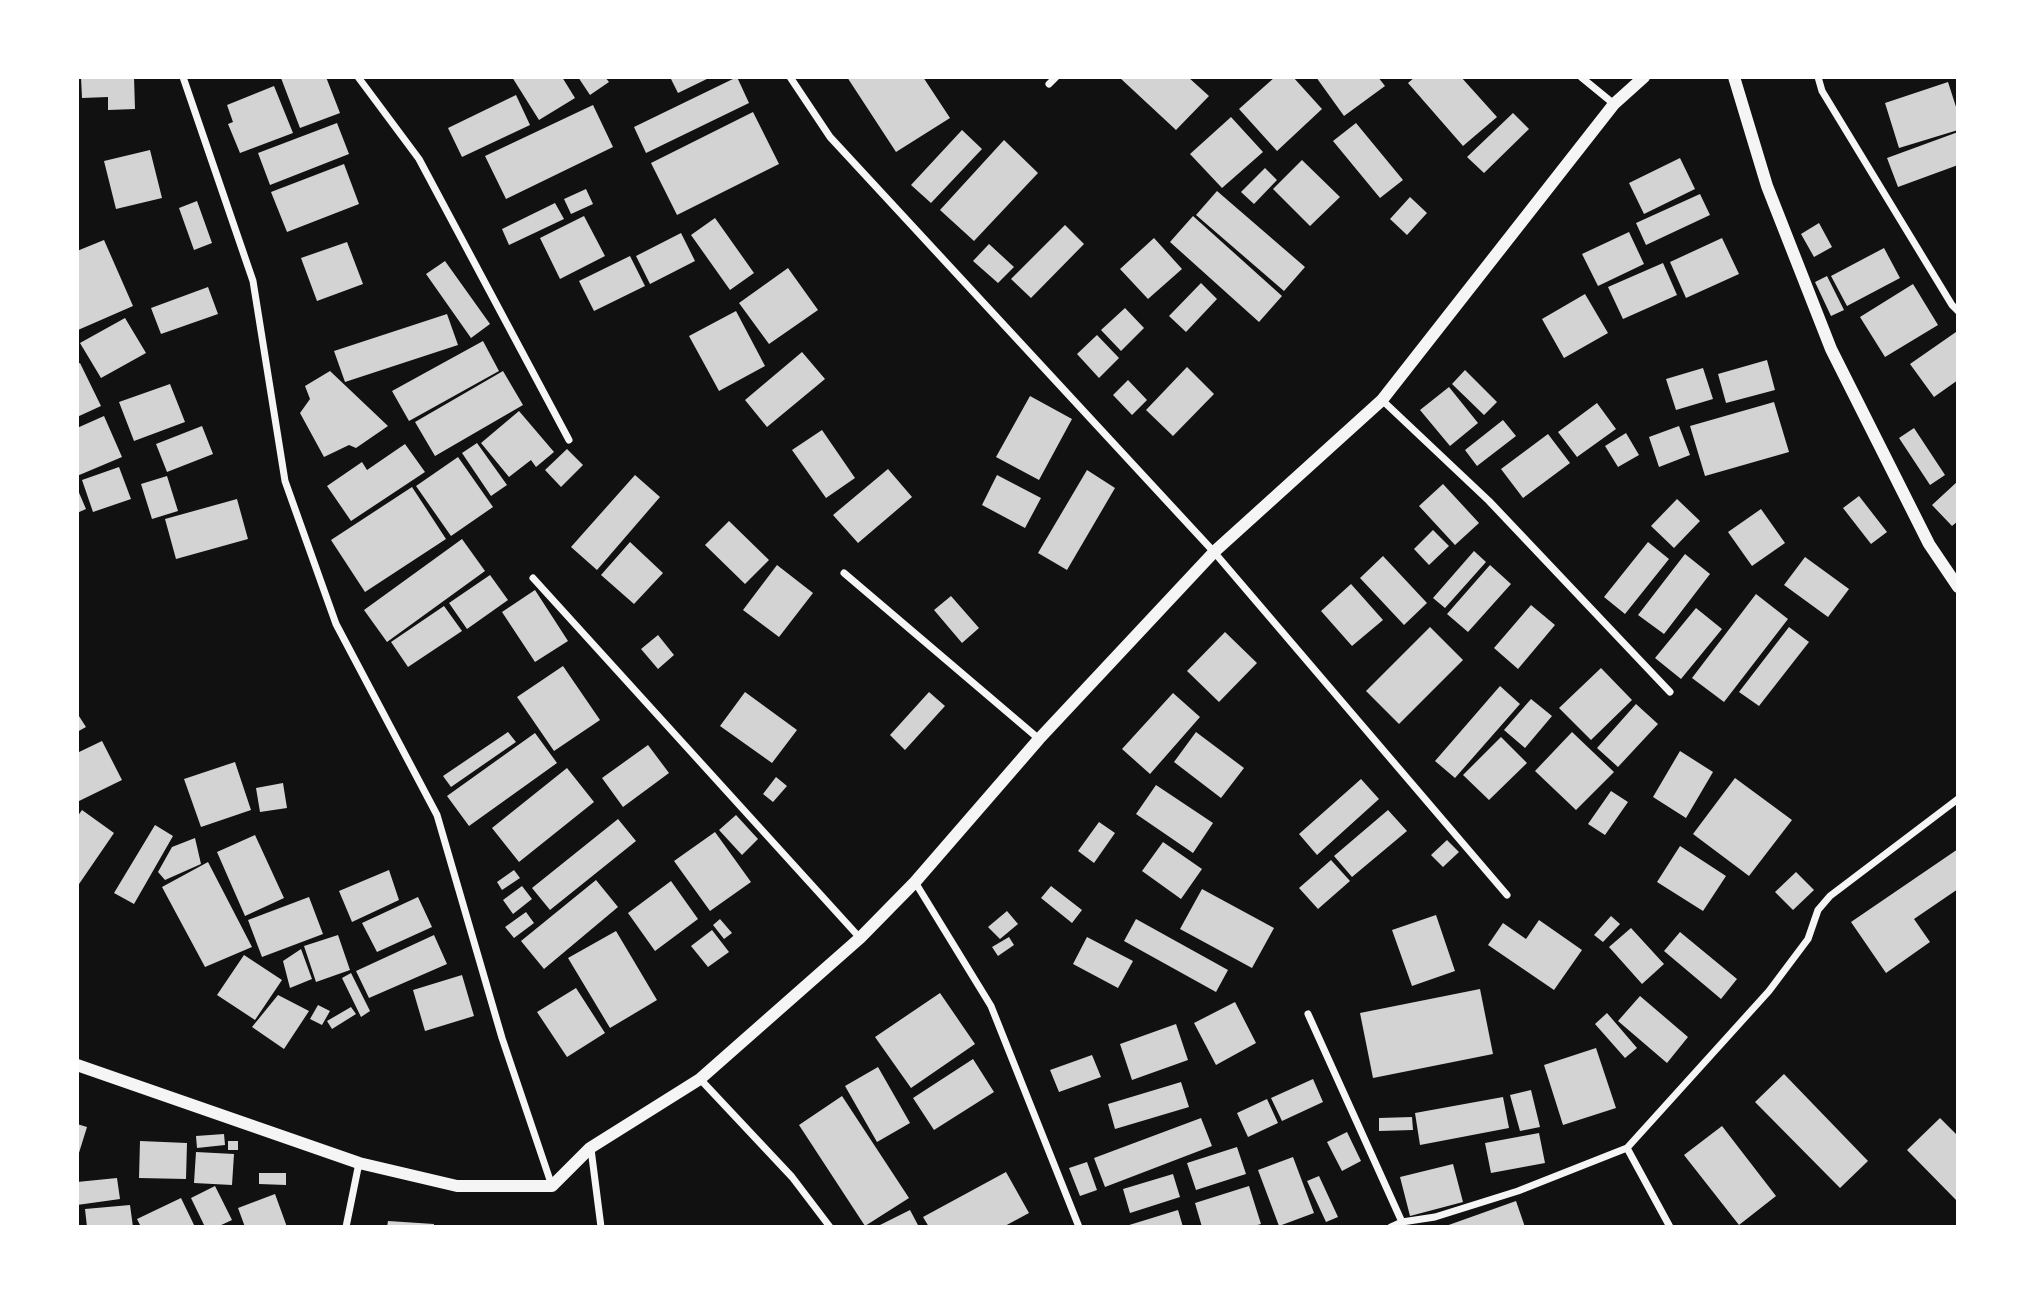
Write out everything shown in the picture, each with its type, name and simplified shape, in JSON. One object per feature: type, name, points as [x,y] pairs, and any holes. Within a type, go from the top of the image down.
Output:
[{"type":"street","points":[[183,77],[253,281],[285,481],[336,624],[437,815],[502,1038],[552,1186]]},
{"type":"street","points":[[358,77],[419,159],[569,440]]},
{"type":"street","points":[[790,77],[830,137],[1214,552],[1507,895]]},
{"type":"street","points":[[1049,84],[1056,77]]},
{"type":"street","points":[[1581,77],[1614,104]]},
{"type":"street","points":[[77,1065],[359,1163],[457,1185],[552,1186],[590,1148],[700,1079],[860,938],[915,882],[1039,740],[1214,552],[1382,400],[1614,104],[1644,77]]},
{"type":"street","points":[[1734,77],[1767,186],[1831,349],[1929,544],[1958,587]]},
{"type":"street","points":[[1818,77],[1829,103],[1958,311]]},
{"type":"street","points":[[1382,400],[1489,501],[1670,692]]},
{"type":"street","points":[[844,573],[1039,740]]},
{"type":"street","points":[[533,578],[860,938]]},
{"type":"street","points":[[1391,1227],[1402,1222],[1435,1217],[1518,1191],[1627,1148],[1769,991],[1808,939],[1818,910],[1830,896],[1958,799]]},
{"type":"street","points":[[915,882],[991,1006],[1079,1227]]},
{"type":"street","points":[[1308,1014],[1402,1222]]},
{"type":"street","points":[[700,1079],[792,1177],[830,1227]]},
{"type":"street","points":[[590,1148],[601,1227]]},
{"type":"street","points":[[1627,1148],[1670,1227]]},
{"type":"street","points":[[346,1227],[359,1163]]},
{"type":"building","points":[[81,77],[134,77],[135,109],[108,110],[108,97],[82,98]]},
{"type":"building","points":[[326,77],[340,113],[300,128],[281,78]]},
{"type":"building","points":[[512,77],[562,77],[575,98],[539,120]]},
{"type":"building","points":[[578,77],[605,77],[609,82],[590,95]]},
{"type":"building","points":[[670,77],[711,77],[678,93]]},
{"type":"building","points":[[737,77],[749,103],[646,153],[634,127]]},
{"type":"building","points":[[847,77],[923,77],[950,118],[896,152]]},
{"type":"building","points":[[1119,77],[1188,77],[1209,96],[1176,130]]},
{"type":"building","points":[[1275,77],[1293,77],[1322,109],[1277,151],[1239,109]]},
{"type":"building","points":[[1316,77],[1378,77],[1385,86],[1344,116]]},
{"type":"building","points":[[1415,77],[1461,77],[1497,117],[1463,146],[1408,83]]},
{"type":"building","points":[[1948,82],[1958,113],[1958,130],[1899,148],[1885,103]]},
{"type":"building","points":[[274,86],[293,133],[240,153],[228,124],[233,122],[227,105]]},
{"type":"building","points":[[516,95],[530,125],[462,157],[448,128]]},
{"type":"building","points":[[593,105],[613,147],[506,199],[485,156]]},
{"type":"building","points":[[753,112],[779,164],[677,215],[651,163]]},
{"type":"building","points":[[1513,113],[1529,129],[1484,173],[1467,157]]},
{"type":"building","points":[[1231,117],[1263,152],[1222,188],[1190,154]]},
{"type":"building","points":[[337,123],[349,154],[270,185],[258,153]]},
{"type":"building","points":[[1356,123],[1403,180],[1380,198],[1333,141]]},
{"type":"building","points":[[962,130],[982,149],[931,203],[911,185]]},
{"type":"building","points":[[1958,132],[1958,165],[1898,187],[1887,158]]},
{"type":"building","points":[[1004,140],[1038,173],[974,241],[940,210]]},
{"type":"building","points":[[150,150],[162,198],[116,209],[104,161]]},
{"type":"building","points":[[1680,158],[1695,189],[1644,214],[1629,183]]},
{"type":"building","points":[[1302,160],[1340,197],[1310,226],[1273,189]]},
{"type":"building","points":[[344,164],[359,204],[287,232],[271,192]]},
{"type":"building","points":[[1265,168],[1277,180],[1254,204],[1241,192]]},
{"type":"building","points":[[586,189],[593,204],[571,214],[564,199]]},
{"type":"building","points":[[1217,191],[1305,267],[1284,291],[1196,215]]},
{"type":"building","points":[[1700,194],[1710,215],[1646,245],[1636,223]]},
{"type":"building","points":[[1410,197],[1427,213],[1407,235],[1390,219]]},
{"type":"building","points":[[197,201],[212,243],[194,250],[179,208]]},
{"type":"building","points":[[555,203],[564,219],[509,245],[502,229]]},
{"type":"building","points":[[584,216],[605,256],[560,279],[540,238]]},
{"type":"building","points":[[1193,216],[1282,296],[1259,322],[1170,242]]},
{"type":"building","points":[[715,218],[754,273],[730,290],[691,235]]},
{"type":"building","points":[[1819,223],[1832,247],[1814,257],[1801,234]]},
{"type":"building","points":[[1065,225],[1084,244],[1031,298],[1011,279]]},
{"type":"building","points":[[1629,232],[1644,264],[1598,286],[1582,254]]},
{"type":"building","points":[[681,233],[695,261],[650,284],[636,256]]},
{"type":"building","points":[[1154,238],[1182,269],[1148,299],[1120,269]]},
{"type":"building","points":[[1722,238],[1739,274],[1686,298],[1670,262]]},
{"type":"building","points":[[104,240],[133,306],[78,330],[77,251]]},
{"type":"building","points":[[347,242],[363,284],[317,301],[301,258]]},
{"type":"building","points":[[989,244],[1014,267],[998,283],[973,261]]},
{"type":"building","points":[[1884,248],[1900,278],[1847,306],[1831,276]]},
{"type":"building","points":[[630,256],[645,286],[594,311],[579,281]]},
{"type":"building","points":[[445,261],[490,324],[471,338],[426,274]]},
{"type":"building","points":[[1663,263],[1677,295],[1623,319],[1608,287]]},
{"type":"building","points":[[788,268],[818,310],[769,344],[739,303]]},
{"type":"building","points":[[1827,276],[1844,310],[1831,316],[1815,282]]},
{"type":"building","points":[[1201,283],[1217,299],[1186,332],[1169,316]]},
{"type":"building","points":[[1913,284],[1938,325],[1885,357],[1860,317]]},
{"type":"building","points":[[208,287],[218,314],[161,334],[151,308]]},
{"type":"building","points":[[1585,294],[1608,333],[1564,358],[1542,319]]},
{"type":"building","points":[[1125,308],[1144,328],[1121,351],[1101,330]]},
{"type":"building","points":[[736,311],[765,366],[719,391],[689,336]]},
{"type":"building","points":[[447,314],[458,345],[345,382],[334,351]]},
{"type":"building","points":[[125,318],[146,353],[101,378],[80,343]]},
{"type":"building","points":[[1956,332],[1958,380],[1934,397],[1910,364]]},
{"type":"building","points":[[1097,335],[1119,358],[1099,378],[1077,354]]},
{"type":"building","points":[[483,341],[499,371],[409,421],[392,391]]},
{"type":"building","points":[[802,352],[825,379],[767,427],[745,400]]},
{"type":"building","points":[[1767,360],[1775,390],[1726,403],[1718,374]]},
{"type":"building","points":[[80,363],[101,406],[77,417],[77,364]]},
{"type":"building","points":[[1187,367],[1214,394],[1173,436],[1146,410]]},
{"type":"building","points":[[1703,368],[1713,399],[1676,410],[1666,379]]},
{"type":"building","points":[[1465,370],[1497,402],[1484,415],[1452,384]]},
{"type":"building","points":[[330,371],[388,426],[356,448],[349,445],[324,457],[300,413],[310,399],[305,386]]},
{"type":"building","points":[[503,371],[523,405],[435,456],[415,422]]},
{"type":"building","points":[[1128,380],[1147,400],[1132,415],[1113,395]]},
{"type":"building","points":[[170,384],[185,422],[134,441],[119,402]]},
{"type":"building","points":[[1449,387],[1478,423],[1450,446],[1420,410]]},
{"type":"building","points":[[1030,396],[1072,419],[1039,480],[996,457]]},
{"type":"building","points":[[1774,402],[1789,452],[1705,476],[1690,426]]},
{"type":"building","points":[[1597,403],[1616,429],[1577,457],[1558,432]]},
{"type":"building","points":[[519,411],[554,452],[536,467],[531,460],[509,477],[481,443]]},
{"type":"building","points":[[104,416],[122,457],[77,476],[77,428]]},
{"type":"building","points":[[1503,420],[1516,436],[1477,466],[1465,450]]},
{"type":"building","points":[[202,426],[213,454],[167,472],[156,444]]},
{"type":"building","points":[[1679,426],[1690,455],[1659,467],[1649,437]]},
{"type":"building","points":[[1914,428],[1945,475],[1930,485],[1899,438]]},
{"type":"building","points":[[822,430],[855,478],[826,498],[792,450]]},
{"type":"building","points":[[1626,433],[1639,455],[1618,467],[1605,446]]},
{"type":"building","points":[[1548,434],[1570,463],[1523,498],[1501,469]]},
{"type":"building","points":[[477,443],[507,485],[491,496],[462,453]]},
{"type":"building","points":[[405,444],[425,472],[351,521],[327,486],[362,462],[367,470]]},
{"type":"building","points":[[567,449],[583,465],[561,487],[545,470]]},
{"type":"building","points":[[458,457],[493,507],[451,536],[416,486]]},
{"type":"building","points":[[119,467],[131,499],[93,512],[82,480]]},
{"type":"building","points":[[888,469],[912,497],[858,543],[833,515]]},
{"type":"building","points":[[1087,470],[1115,488],[1067,570],[1038,553]]},
{"type":"building","points":[[635,475],[660,497],[597,570],[571,547]]},
{"type":"building","points":[[997,475],[1041,498],[1025,528],[982,505]]},
{"type":"building","points":[[167,476],[178,511],[152,519],[141,484]]},
{"type":"building","points":[[1958,481],[1958,521],[1952,526],[1932,505]]},
{"type":"building","points":[[1443,484],[1479,523],[1455,545],[1419,506]]},
{"type":"building","points":[[412,487],[446,539],[365,592],[331,540]]},
{"type":"building","points":[[77,488],[86,509],[77,513]]},
{"type":"building","points":[[1859,496],[1887,532],[1871,544],[1843,508]]},
{"type":"building","points":[[237,499],[248,539],[176,559],[165,519]]},
{"type":"building","points":[[1677,499],[1700,521],[1674,548],[1651,526]]},
{"type":"building","points":[[1761,509],[1785,543],[1752,566],[1728,532]]},
{"type":"building","points":[[729,521],[769,560],[745,584],[705,545]]},
{"type":"building","points":[[1433,530],[1449,546],[1429,565],[1414,549]]},
{"type":"building","points":[[462,539],[485,571],[387,642],[364,610]]},
{"type":"building","points":[[630,542],[663,573],[634,604],[601,575]]},
{"type":"building","points":[[1648,542],[1669,559],[1625,614],[1604,597]]},
{"type":"building","points":[[1474,551],[1486,562],[1445,608],[1433,598]]},
{"type":"building","points":[[1685,554],[1710,574],[1664,634],[1638,615]]},
{"type":"building","points":[[1383,556],[1427,603],[1404,625],[1360,578]]},
{"type":"building","points":[[1805,557],[1849,589],[1828,617],[1784,585]]},
{"type":"building","points":[[777,565],[813,593],[779,637],[743,610]]},
{"type":"building","points":[[1490,565],[1511,584],[1468,632],[1447,614]]},
{"type":"building","points":[[490,575],[508,600],[467,629],[449,603]]},
{"type":"building","points":[[1351,584],[1383,620],[1352,646],[1321,611]]},
{"type":"building","points":[[535,590],[568,641],[535,662],[502,612]]},
{"type":"building","points":[[1756,594],[1788,619],[1724,702],[1692,678]]},
{"type":"building","points":[[951,596],[979,628],[962,643],[934,610]]},
{"type":"building","points":[[1531,605],[1555,625],[1518,669],[1494,648]]},
{"type":"building","points":[[444,606],[462,631],[408,667],[391,642]]},
{"type":"building","points":[[1696,608],[1722,629],[1681,679],[1655,658]]},
{"type":"building","points":[[1430,627],[1463,660],[1399,724],[1366,691]]},
{"type":"building","points":[[1789,627],[1809,642],[1759,706],[1739,692]]},
{"type":"building","points":[[1225,632],[1257,663],[1219,702],[1187,671]]},
{"type":"building","points":[[658,635],[674,655],[658,669],[641,649]]},
{"type":"building","points":[[563,666],[600,720],[554,751],[517,697]]},
{"type":"building","points":[[1601,668],[1632,700],[1591,740],[1559,708]]},
{"type":"building","points":[[1500,686],[1520,704],[1455,778],[1435,761]]},
{"type":"building","points":[[745,692],[797,730],[772,763],[720,726]]},
{"type":"building","points":[[929,692],[945,706],[905,750],[890,735]]},
{"type":"building","points":[[1173,693],[1200,717],[1150,774],[1122,749]]},
{"type":"building","points":[[1531,699],[1552,716],[1525,748],[1504,730]]},
{"type":"building","points":[[1636,704],[1658,724],[1618,767],[1597,748]]},
{"type":"building","points":[[77,713],[86,727],[77,732]]},
{"type":"building","points":[[508,732],[516,742],[451,787],[443,776]]},
{"type":"building","points":[[1196,732],[1244,768],[1221,798],[1174,762]]},
{"type":"building","points":[[1572,732],[1614,772],[1576,810],[1535,771]]},
{"type":"building","points":[[535,733],[557,763],[469,826],[447,796]]},
{"type":"building","points":[[1501,737],[1527,763],[1489,800],[1463,775]]},
{"type":"building","points":[[102,741],[122,780],[77,802],[77,753]]},
{"type":"building","points":[[648,745],[669,773],[623,807],[602,778]]},
{"type":"building","points":[[1680,751],[1713,772],[1686,818],[1653,797]]},
{"type":"building","points":[[235,762],[251,810],[201,827],[184,779]]},
{"type":"building","points":[[567,768],[594,802],[519,862],[492,828]]},
{"type":"building","points":[[776,777],[787,786],[773,802],[763,794]]},
{"type":"building","points":[[1735,778],[1792,820],[1749,876],[1693,834]]},
{"type":"building","points":[[1361,779],[1379,799],[1317,855],[1299,834]]},
{"type":"building","points":[[283,783],[287,808],[260,812],[256,788]]},
{"type":"building","points":[[1156,785],[1213,823],[1193,853],[1136,814]]},
{"type":"building","points":[[1611,791],[1628,802],[1605,835],[1588,824]]},
{"type":"building","points":[[82,810],[114,833],[77,887],[77,817]]},
{"type":"building","points":[[1388,810],[1407,831],[1352,877],[1334,856]]},
{"type":"building","points":[[736,815],[758,839],[742,855],[719,830]]},
{"type":"building","points":[[618,819],[636,841],[550,910],[532,888]]},
{"type":"building","points":[[1099,822],[1115,833],[1094,863],[1078,851]]},
{"type":"building","points":[[155,825],[173,836],[134,904],[114,893]]},
{"type":"building","points":[[715,832],[751,882],[710,911],[674,861]]},
{"type":"building","points":[[255,835],[284,898],[245,916],[217,852]]},
{"type":"building","points":[[195,838],[201,864],[165,880],[158,872],[172,847]]},
{"type":"building","points":[[1447,840],[1459,852],[1443,867],[1431,855]]},
{"type":"building","points":[[1163,842],[1202,869],[1181,899],[1142,871]]},
{"type":"building","points":[[1680,846],[1726,876],[1703,911],[1657,882]]},
{"type":"building","points":[[1958,849],[1958,889],[1914,919],[1930,942],[1886,973],[1851,922]]},
{"type":"building","points":[[1331,860],[1350,881],[1318,909],[1299,888]]},
{"type":"building","points":[[208,862],[252,947],[205,967],[162,887]]},
{"type":"building","points":[[389,870],[399,900],[352,922],[339,891]]},
{"type":"building","points":[[514,870],[520,878],[502,890],[497,882]]},
{"type":"building","points":[[1796,872],[1814,890],[1793,910],[1775,892]]},
{"type":"building","points":[[596,880],[618,907],[544,969],[521,941]]},
{"type":"building","points":[[671,881],[698,919],[655,951],[628,913]]},
{"type":"building","points":[[522,886],[532,899],[513,914],[503,900]]},
{"type":"building","points":[[1051,886],[1082,910],[1072,923],[1041,898]]},
{"type":"building","points":[[1202,889],[1274,928],[1252,968],[1180,929]]},
{"type":"building","points":[[309,897],[323,934],[262,957],[248,920]]},
{"type":"building","points":[[418,897],[432,927],[377,952],[362,923]]},
{"type":"building","points":[[1007,911],[1018,924],[1000,939],[988,927]]},
{"type":"building","points":[[526,912],[534,923],[514,938],[505,927]]},
{"type":"building","points":[[1436,915],[1455,971],[1412,986],[1392,930]]},
{"type":"building","points":[[1611,916],[1620,924],[1603,942],[1594,935]]},
{"type":"building","points":[[720,919],[732,933],[724,939],[713,925]]},
{"type":"building","points":[[1136,919],[1228,970],[1216,992],[1124,941]]},
{"type":"building","points":[[1539,920],[1582,950],[1554,990],[1488,945],[1503,923],[1526,939]]},
{"type":"building","points":[[1631,928],[1664,964],[1642,984],[1609,947]]},
{"type":"building","points":[[712,930],[729,952],[708,967],[691,946]]},
{"type":"building","points":[[616,931],[657,1000],[610,1028],[568,958]]},
{"type":"building","points":[[1680,932],[1737,979],[1721,999],[1664,951]]},
{"type":"building","points":[[338,935],[350,970],[316,982],[304,946]]},
{"type":"building","points":[[434,935],[447,964],[369,998],[356,971]]},
{"type":"building","points":[[1009,937],[1014,945],[998,956],[992,947]]},
{"type":"building","points":[[1087,937],[1133,961],[1118,988],[1073,964]]},
{"type":"building","points":[[301,949],[312,979],[290,988],[283,961]]},
{"type":"building","points":[[244,955],[282,980],[255,1020],[217,995]]},
{"type":"building","points":[[351,973],[370,1011],[361,1017],[342,978]]},
{"type":"building","points":[[462,975],[474,1016],[425,1031],[413,990]]},
{"type":"building","points":[[576,988],[605,1033],[567,1057],[537,1012]]},
{"type":"building","points":[[1480,989],[1493,1054],[1373,1078],[1360,1013]]},
{"type":"building","points":[[940,993],[975,1044],[911,1088],[875,1037]]},
{"type":"building","points":[[278,995],[309,1011],[284,1049],[252,1027]]},
{"type":"building","points":[[1640,996],[1688,1037],[1667,1063],[1618,1021]]},
{"type":"building","points":[[1235,1002],[1256,1043],[1216,1065],[1194,1023]]},
{"type":"building","points":[[318,1005],[330,1011],[322,1025],[310,1019]]},
{"type":"building","points":[[351,1007],[356,1014],[332,1029],[327,1021]]},
{"type":"building","points":[[1607,1013],[1637,1048],[1625,1058],[1595,1024]]},
{"type":"building","points":[[1176,1024],[1188,1060],[1132,1080],[1120,1044]]},
{"type":"building","points":[[1596,1048],[1616,1108],[1563,1125],[1544,1065]]},
{"type":"building","points":[[1092,1055],[1101,1077],[1059,1092],[1050,1070]]},
{"type":"building","points":[[973,1059],[994,1092],[934,1130],[913,1098]]},
{"type":"building","points":[[878,1067],[910,1123],[877,1142],[845,1086]]},
{"type":"building","points":[[1784,1074],[1868,1161],[1840,1188],[1755,1102]]},
{"type":"building","points":[[1313,1079],[1323,1102],[1282,1121],[1271,1098]]},
{"type":"building","points":[[1181,1082],[1189,1107],[1115,1129],[1108,1104]]},
{"type":"building","points":[[1531,1090],[1540,1127],[1520,1131],[1510,1095]]},
{"type":"building","points":[[842,1096],[909,1198],[865,1226],[799,1125]]},
{"type":"building","points":[[1503,1097],[1509,1128],[1420,1145],[1415,1113]]},
{"type":"building","points":[[1267,1099],[1278,1123],[1248,1137],[1237,1113]]},
{"type":"building","points":[[1412,1117],[1413,1130],[1379,1131],[1379,1118]]},
{"type":"building","points":[[1201,1118],[1212,1146],[1105,1187],[1094,1158]]},
{"type":"building","points":[[1940,1118],[1958,1136],[1958,1202],[1907,1150]]},
{"type":"building","points":[[77,1124],[87,1127],[78,1156],[77,1156]]},
{"type":"building","points":[[1722,1126],[1776,1196],[1739,1225],[1684,1155]]},
{"type":"building","points":[[1347,1132],[1361,1161],[1342,1171],[1327,1142]]},
{"type":"building","points":[[1539,1133],[1545,1163],[1491,1173],[1485,1143]]},
{"type":"building","points":[[224,1134],[225,1145],[197,1148],[196,1136]]},
{"type":"building","points":[[140,1141],[187,1143],[186,1179],[139,1178]]},
{"type":"building","points":[[228,1141],[238,1141],[238,1150],[228,1150]]},
{"type":"building","points":[[1237,1147],[1246,1174],[1196,1190],[1187,1163]]},
{"type":"building","points":[[196,1152],[234,1154],[232,1185],[194,1183]]},
{"type":"building","points":[[1293,1157],[1314,1213],[1279,1226],[1258,1170]]},
{"type":"building","points":[[1087,1162],[1097,1190],[1080,1196],[1069,1168]]},
{"type":"building","points":[[1453,1164],[1463,1202],[1410,1216],[1400,1177]]},
{"type":"building","points":[[1006,1172],[1029,1213],[1003,1227],[929,1227],[923,1217]]},
{"type":"building","points":[[259,1173],[286,1173],[286,1185],[259,1184]]},
{"type":"building","points":[[1173,1174],[1180,1197],[1130,1213],[1123,1189]]},
{"type":"building","points":[[1319,1176],[1338,1217],[1326,1222],[1307,1181]]},
{"type":"building","points":[[117,1178],[120,1199],[77,1205],[77,1182]]},
{"type":"building","points":[[215,1186],[232,1220],[217,1227],[205,1227],[191,1198]]},
{"type":"building","points":[[1249,1186],[1261,1224],[1250,1227],[1202,1227],[1195,1203]]},
{"type":"building","points":[[275,1194],[287,1227],[245,1227],[238,1208]]},
{"type":"building","points":[[181,1198],[195,1227],[141,1227],[137,1219]]},
{"type":"building","points":[[1516,1201],[1525,1227],[1443,1227]]},
{"type":"building","points":[[130,1205],[133,1227],[87,1227],[85,1209]]},
{"type":"building","points":[[910,1210],[919,1227],[876,1227]]},
{"type":"building","points":[[1178,1210],[1183,1227],[1126,1227],[1126,1226]]},
{"type":"building","points":[[388,1221],[434,1224],[434,1227],[387,1227]]}]
